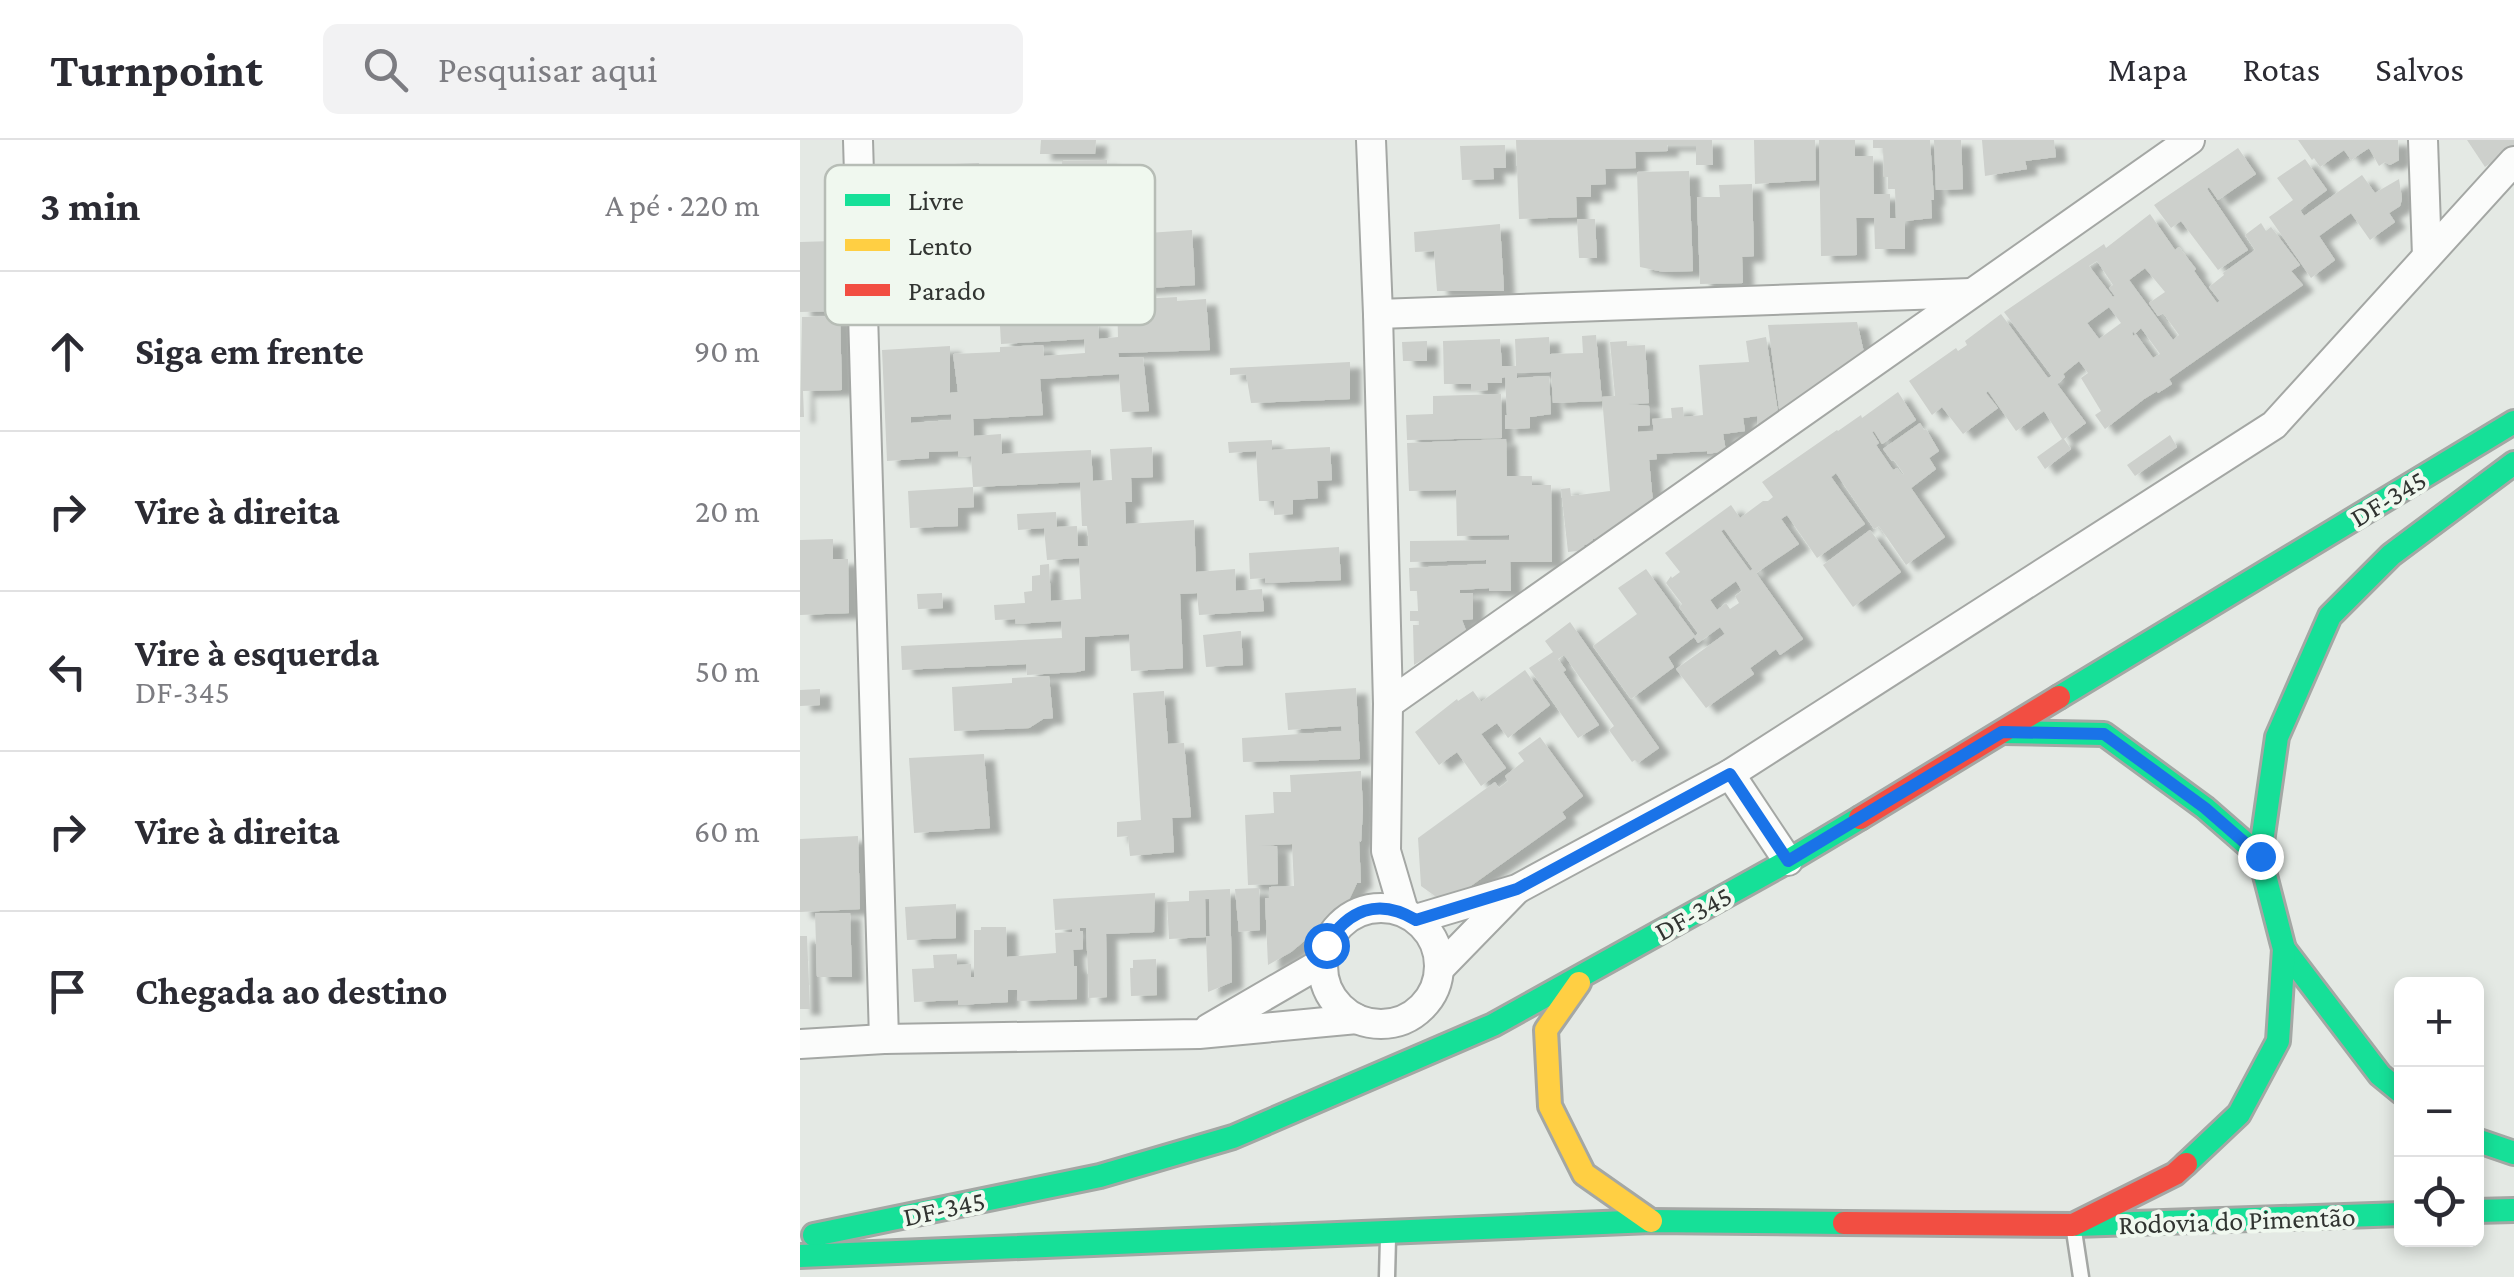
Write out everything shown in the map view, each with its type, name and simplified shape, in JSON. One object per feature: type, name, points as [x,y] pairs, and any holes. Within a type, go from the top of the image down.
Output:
[{"type":"main road","name":"DF-345","points":[[800,1238],[1100,1176],[1233,1137],[1493,1026],[1788,861],[2514,422]]},
{"type":"main road","name":"DF-345","points":[[2260,856],[2277,737],[2330,616],[2392,555],[2514,463]]},
{"type":"main road","points":[[2002,732],[2104,734],[2205,808],[2260,856],[2284,949],[2278,1041],[2239,1114],[2175,1174],[2073,1225]]},
{"type":"main road","points":[[2284,949],[2380,1075],[2394,1086]]},
{"type":"main road","points":[[1588,970],[1546,1030],[1550,1106],[1584,1174],[1652,1221]]},
{"type":"main road","points":[[2484,1143],[2514,1153]]},
{"type":"main road","points":[[2484,1211],[2514,1210]]},
{"type":"main road","name":"Rodovia do Pimentão","points":[[800,1256],[1652,1221],[2073,1225],[2394,1214]]},
{"type":"street","points":[[858,140],[859,165]]},
{"type":"street","points":[[1371,140],[1388,704],[1386,852],[1410,916],[1434,941],[1440,968]]},
{"type":"street","points":[[1388,704],[2190,140]]},
{"type":"street","points":[[2423,140],[2427,256]]},
{"type":"street","points":[[1357,1019],[1334,1001],[1323,976],[1326,945],[1347,919],[1376,908],[1410,916],[1517,889],[1730,774],[2274,425],[2514,161]]},
{"type":"street","points":[[1378,314],[1971,293]]},
{"type":"street","points":[[863,325],[884,1039]]},
{"type":"street","points":[[1730,774],[1788,861]]},
{"type":"street","points":[[1362,911],[1386,852]]},
{"type":"street","points":[[800,1044],[1199,1034],[1357,1019],[1384,1024],[1399,1022],[1412,1016],[1432,996],[1440,968],[1517,889]]},
{"type":"street","points":[[1199,1034],[1323,962]]},
{"type":"lane","points":[[2073,1225],[2080,1277]]},
{"type":"lane","points":[[1388,1232],[1388,1277]]},
{"type":"building","points":[[1041,140],[1096,140],[1095,154],[1040,154]]},
{"type":"building","points":[[1516,140],[1712,140],[1713,165],[1696,165],[1696,145],[1667,145],[1668,151],[1635,152],[1636,168],[1605,169],[1606,184],[1591,185],[1591,197],[1576,197],[1577,217],[1519,219]]},
{"type":"building","points":[[1754,140],[1815,140],[1816,180],[1755,184]]},
{"type":"building","points":[[1819,140],[1855,140],[1855,156],[1873,156],[1874,194],[1890,194],[1890,218],[1896,218],[1895,189],[1888,189],[1888,177],[1884,177],[1883,148],[1873,148],[1873,140],[1930,140],[1932,218],[1905,221],[1905,249],[1875,249],[1874,218],[1856,218],[1857,255],[1821,256]]},
{"type":"building","points":[[1934,140],[1961,140],[1963,189],[1936,190]]},
{"type":"building","points":[[1982,140],[2054,140],[2056,157],[2025,161],[2027,169],[1985,176]]},
{"type":"building","points":[[2298,140],[2398,140],[2399,160],[2379,166],[2369,148],[2351,160],[2344,150],[2320,167]]},
{"type":"building","points":[[2467,140],[2514,140],[2514,146],[2485,167]]},
{"type":"building","points":[[1505,145],[1506,168],[1493,168],[1494,179],[1462,180],[1460,146]]},
{"type":"building","points":[[2238,148],[2256,174],[2218,200],[2207,189],[2248,250],[2218,270],[2181,221],[2171,228],[2154,205]]},
{"type":"building","points":[[2305,159],[2327,190],[2300,210],[2304,216],[2362,175],[2375,193],[2399,179],[2402,199],[2400,206],[2389,213],[2395,222],[2370,240],[2351,213],[2319,236],[2335,260],[2311,278],[2269,217],[2293,200],[2277,178]]},
{"type":"building","points":[[1107,160],[1107,165],[1062,165],[1062,161]]},
{"type":"building","points":[[1689,171],[1693,271],[1664,272],[1640,267],[1637,172]]},
{"type":"building","points":[[1752,184],[1754,256],[1742,257],[1743,283],[1700,284],[1697,197],[1720,197],[1719,185]]},
{"type":"building","points":[[2150,214],[2175,250],[2179,247],[2196,269],[2217,303],[2220,301],[2209,287],[2255,250],[2245,235],[2261,223],[2266,231],[2271,227],[2300,265],[2291,271],[2303,285],[2169,379],[2172,384],[2144,399],[2105,429],[2095,415],[2101,411],[2081,378],[2088,373],[2079,361],[2057,384],[2086,423],[2064,439],[2071,449],[2045,469],[2037,457],[2062,439],[2044,411],[2016,431],[1988,391],[1998,408],[1963,434],[1942,407],[1932,415],[1909,381],[1956,348],[1958,351],[1967,345],[1965,341],[2001,314],[2048,378],[2052,376],[2004,312],[2104,244],[2106,248]],"holes":[[[2097,261],[2113,285],[2109,288],[2115,296],[2089,266]],[[2145,268],[2165,292],[2149,303],[2158,316],[2163,313],[2179,335],[2173,340],[2129,280]],[[2109,307],[2121,323],[2099,339],[2087,323]],[[2141,328],[2160,354],[2153,358],[2136,334],[2133,336],[2133,331],[2135,334]]]},
{"type":"building","points":[[1577,219],[1595,219],[1597,258],[1579,258]]},
{"type":"building","points":[[1500,224],[1504,291],[1437,291],[1434,251],[1415,252],[1414,232]]},
{"type":"building","points":[[1192,230],[1195,285],[1155,288],[1155,233]]},
{"type":"building","points":[[825,241],[825,311],[800,312],[800,242]]},
{"type":"building","points":[[1155,298],[1206,299],[1210,350],[1118,353],[1119,357],[1143,357],[1149,411],[1122,412],[1119,374],[1040,379],[1043,415],[973,419],[974,436],[1001,434],[1002,454],[1091,450],[1093,481],[1112,480],[1110,449],[1152,447],[1153,477],[1131,478],[1132,502],[1125,502],[1126,524],[1194,520],[1196,572],[1235,569],[1236,591],[1262,589],[1264,611],[1199,615],[1197,593],[1180,594],[1183,668],[1131,671],[1129,634],[1085,637],[1085,670],[1077,672],[1027,675],[1026,664],[902,670],[901,646],[1062,638],[1061,621],[1016,624],[1015,619],[995,620],[994,605],[1025,603],[1024,592],[1032,591],[1032,576],[1040,575],[1040,565],[1049,564],[1051,601],[1081,599],[1079,558],[1047,560],[1044,528],[1018,530],[1017,514],[1056,512],[1057,527],[1077,526],[1078,546],[1089,546],[1087,526],[1082,526],[1080,482],[973,487],[971,456],[958,457],[958,451],[929,452],[929,458],[887,461],[882,350],[950,346],[950,393],[958,392],[953,354],[1043,345],[1044,356],[1085,353],[1084,339],[1001,344],[1000,326],[1098,325],[1099,339],[1118,337],[1118,325],[1155,325]],"holes":[[[951,414],[951,420],[911,423],[911,417]]]},
{"type":"building","points":[[825,316],[825,325],[840,325],[842,390],[803,391],[804,417],[800,417],[802,317]]},
{"type":"building","points":[[1857,322],[1865,357],[1780,416],[1768,325]]},
{"type":"building","points":[[1596,335],[1602,401],[1553,403],[1551,372],[1517,373],[1517,378],[1549,376],[1551,414],[1530,417],[1530,428],[1505,429],[1505,377],[1502,383],[1487,383],[1488,390],[1471,391],[1471,384],[1444,384],[1443,341],[1500,339],[1502,366],[1516,366],[1515,339],[1549,337],[1550,354],[1583,353],[1582,336]]},
{"type":"building","points":[[1766,337],[1778,412],[1765,424],[1758,425],[1757,416],[1743,418],[1745,431],[1723,434],[1726,451],[1656,454],[1657,459],[1649,460],[1653,503],[1613,532],[1605,533],[1605,538],[1584,545],[1585,550],[1568,552],[1561,489],[1570,488],[1571,496],[1610,491],[1602,397],[1615,396],[1610,342],[1645,345],[1649,403],[1628,404],[1649,406],[1650,425],[1638,426],[1638,432],[1654,431],[1652,419],[1672,418],[1671,408],[1683,407],[1684,417],[1703,415],[1699,365],[1749,362],[1746,341]]},
{"type":"building","points":[[1427,341],[1427,361],[1403,361],[1402,342]]},
{"type":"building","points":[[1350,362],[1350,399],[1251,403],[1246,374],[1230,375],[1230,368]]},
{"type":"building","points":[[1898,392],[1916,420],[1882,444],[1872,432],[1893,470],[1897,468],[1902,475],[1894,460],[1883,449],[1920,423],[1926,429],[1939,451],[1929,458],[1936,469],[1911,488],[1945,537],[1906,565],[1879,526],[1874,529],[1836,473],[1831,477],[1865,524],[1817,558],[1787,515],[1781,519],[1799,544],[1756,573],[1803,639],[1780,655],[1776,649],[1750,668],[1754,674],[1706,708],[1676,669],[1725,634],[1720,627],[1698,643],[1694,637],[1668,657],[1674,667],[1631,699],[1593,646],[1637,614],[1618,588],[1646,569],[1695,636],[1698,633],[1666,583],[1680,572],[1665,553],[1731,505],[1740,518],[1768,501],[1773,497],[1762,482],[1837,430],[1861,415],[1862,418]],"holes":[[[1724,529],[1753,569],[1750,571],[1721,531]],[[1736,581],[1742,591],[1735,596],[1739,603],[1730,609],[1726,603],[1717,610],[1710,600]]]},
{"type":"building","points":[[1501,394],[1502,438],[1407,440],[1406,415],[1433,414],[1433,396]]},
{"type":"building","points":[[2170,435],[2177,447],[2135,476],[2127,465]]},
{"type":"building","points":[[1506,439],[1507,476],[1532,476],[1532,485],[1551,485],[1552,562],[1510,562],[1511,591],[1460,590],[1473,593],[1473,619],[1462,620],[1467,633],[1414,665],[1413,625],[1419,625],[1419,621],[1410,621],[1410,611],[1418,611],[1417,591],[1410,591],[1409,568],[1486,564],[1486,560],[1410,562],[1410,541],[1509,540],[1509,535],[1457,536],[1456,490],[1409,491],[1407,443]]},
{"type":"building","points":[[1272,440],[1272,450],[1330,447],[1332,480],[1317,481],[1318,498],[1293,500],[1293,514],[1274,515],[1274,501],[1259,501],[1256,451],[1229,453],[1228,442]]},
{"type":"building","points":[[973,487],[974,507],[958,508],[958,526],[910,528],[908,491]]},
{"type":"building","points":[[1870,530],[1901,572],[1853,607],[1823,565]]},
{"type":"building","points":[[833,539],[833,559],[848,559],[849,613],[800,615],[800,540]]},
{"type":"building","points":[[1339,547],[1341,580],[1265,583],[1265,578],[1250,579],[1249,553]]},
{"type":"building","points":[[942,593],[943,608],[918,609],[917,594]]},
{"type":"building","points":[[1570,622],[1659,748],[1638,763],[1632,762],[1609,730],[1614,726],[1564,655],[1558,659],[1566,670],[1563,672],[1599,725],[1578,738],[1529,668],[1553,652],[1545,641]]},
{"type":"building","points":[[1241,631],[1243,665],[1206,667],[1203,635]]},
{"type":"building","points":[[1525,670],[1550,705],[1508,738],[1497,723],[1481,734],[1506,768],[1481,786],[1457,752],[1439,765],[1415,732],[1457,699],[1473,691],[1481,702]]},
{"type":"building","points":[[1049,676],[1053,718],[1029,728],[954,731],[952,687]]},
{"type":"building","points":[[1356,688],[1360,759],[1243,762],[1242,738],[1342,731],[1341,726],[1288,730],[1285,693]]},
{"type":"building","points":[[820,689],[820,705],[800,706],[800,690]]},
{"type":"building","points":[[1164,691],[1168,744],[1184,743],[1191,817],[1172,818],[1174,852],[1130,856],[1128,836],[1117,837],[1117,822],[1141,820],[1133,693]]},
{"type":"building","points":[[1540,737],[1583,796],[1562,812],[1566,818],[1458,895],[1442,901],[1421,886],[1418,838],[1495,782],[1499,788],[1508,781],[1505,776],[1524,761],[1518,753]]},
{"type":"building","points":[[984,754],[990,828],[914,833],[909,758]]},
{"type":"building","points":[[1361,771],[1361,883],[1357,883],[1346,906],[1310,942],[1309,937],[1268,965],[1265,898],[1269,898],[1269,887],[1294,886],[1292,844],[1257,846],[1277,846],[1278,884],[1248,885],[1245,815],[1274,813],[1273,792],[1291,792],[1290,775]]},
{"type":"building","points":[[858,836],[860,909],[800,912],[800,839]]},
{"type":"building","points":[[1259,888],[1260,930],[1239,932],[1235,889]]},
{"type":"building","points":[[1230,889],[1232,982],[1208,992],[1206,937],[1169,939],[1167,902],[1189,901],[1189,891]],"holes":[[[1205,899],[1209,899],[1210,936],[1206,936]]]},
{"type":"building","points":[[1155,893],[1154,932],[1106,934],[1107,997],[1089,998],[1086,928],[1080,928],[1083,949],[1073,950],[1077,999],[1018,1001],[1017,990],[1008,990],[1008,1002],[914,1002],[912,969],[934,968],[933,955],[957,954],[957,965],[971,964],[974,977],[974,930],[1006,927],[1007,957],[1056,953],[1055,933],[1072,929],[1055,930],[1053,899]]},
{"type":"building","points":[[956,904],[956,938],[907,940],[905,907]]},
{"type":"building","points":[[815,913],[850,913],[852,977],[817,977]]},
{"type":"building","points":[[800,936],[807,936],[810,1009],[800,1009]]},
{"type":"building","points":[[1156,959],[1157,995],[1131,996],[1133,960]]},
{"type":"traffic: fast","points":[[2059,697],[2514,422]]},
{"type":"traffic: fast","points":[[2186,1164],[2239,1114],[2278,1041],[2284,949],[2260,856],[2277,737],[2330,616],[2391,555],[2514,463]]},
{"type":"traffic: fast","points":[[2003,732],[2104,734],[2205,808],[2260,856]]},
{"type":"traffic: fast","points":[[814,1235],[1100,1176],[1233,1137],[1493,1025],[1860,818]]},
{"type":"traffic: fast","points":[[2284,949],[2380,1075],[2394,1086]]},
{"type":"traffic: fast","points":[[2484,1143],[2514,1153]]},
{"type":"traffic: fast","points":[[2484,1211],[2514,1210]]},
{"type":"traffic: fast","points":[[2076,1225],[2394,1214]]},
{"type":"traffic: fast","points":[[800,1256],[1651,1221],[1844,1223]]},
{"type":"traffic: slow","points":[[1579,983],[1546,1030],[1550,1106],[1584,1174],[1651,1221]]},
{"type":"traffic: jam","points":[[1860,818],[2059,697]]},
{"type":"traffic: jam","points":[[1844,1223],[2073,1225],[2175,1174],[2186,1164]]},
{"type":"route","points":[[1326,945],[1347,919],[1362,911],[1390,909],[1416,920],[1517,889],[1730,774],[1788,861],[2002,732],[2104,734],[2205,808],[2260,856]]}]
